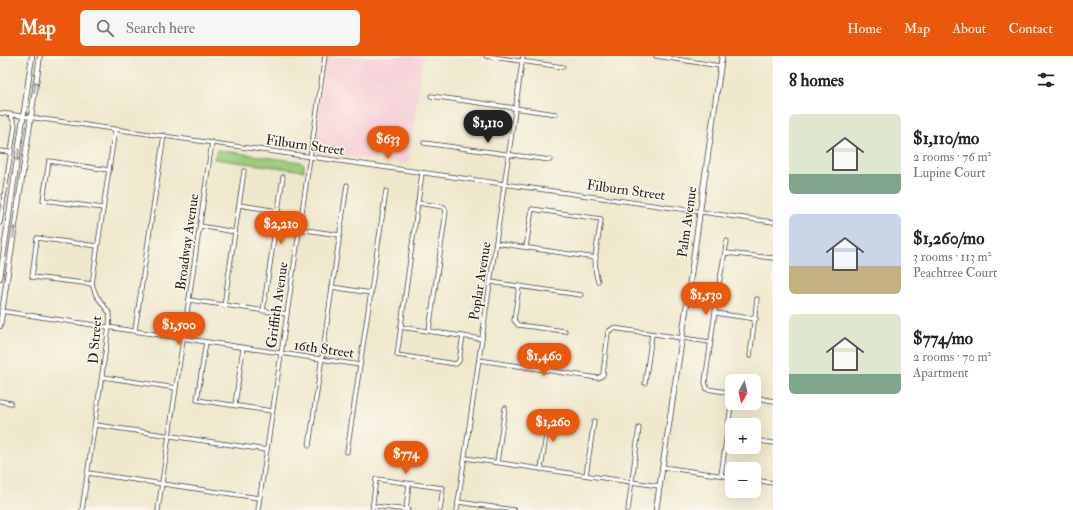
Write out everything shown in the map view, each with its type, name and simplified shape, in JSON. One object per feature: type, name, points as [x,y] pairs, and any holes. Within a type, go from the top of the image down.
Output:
[{"type":"main road","points":[[0,278],[32,56]]},
{"type":"main road","points":[[0,326],[1,311],[40,56]]},
{"type":"main road","name":"Palm Avenue","points":[[656,510],[722,56]]},
{"type":"street","name":"Griffith Avenue","points":[[258,510],[325,56]]},
{"type":"street","points":[[486,56],[563,67]]},
{"type":"street","name":"Poplar Avenue","points":[[457,510],[523,56]]},
{"type":"street","points":[[656,56],[720,66]]},
{"type":"street","points":[[431,96],[556,114]]},
{"type":"street","name":"Filburn Street","points":[[0,113],[115,128],[773,222]]},
{"type":"street","points":[[0,224],[15,123],[10,117],[10,114]]},
{"type":"street","points":[[97,246],[37,238],[32,277],[92,284],[115,128]]},
{"type":"street","points":[[135,330],[164,136]]},
{"type":"street","name":"Broadway Avenue","points":[[158,510],[212,142]]},
{"type":"street","points":[[424,143],[550,160]]},
{"type":"street","points":[[0,151],[11,152]]},
{"type":"street","points":[[103,208],[43,200],[48,161],[109,170]]},
{"type":"street","points":[[224,306],[244,171]]},
{"type":"street","points":[[422,172],[397,352],[400,356],[456,364],[459,362],[463,336]]},
{"type":"street","points":[[263,311],[283,177]]},
{"type":"street","points":[[309,446],[347,185]]},
{"type":"street","points":[[347,452],[386,191]]},
{"type":"street","points":[[418,203],[444,207],[446,211],[429,331]]},
{"type":"street","points":[[239,205],[278,211]]},
{"type":"street","points":[[526,248],[532,209],[601,219],[596,258],[596,274],[598,281]]},
{"type":"street","points":[[200,226],[235,232]]},
{"type":"street","points":[[299,229],[340,235]]},
{"type":"street","points":[[725,392],[707,389],[705,382],[720,276],[726,253],[727,241]]},
{"type":"street","points":[[496,243],[596,258]]},
{"type":"street","points":[[726,253],[773,258]]},
{"type":"street","points":[[490,282],[581,295]]},
{"type":"street","name":"D Street","points":[[82,510],[103,377],[110,314],[96,295],[92,284]]},
{"type":"street","points":[[332,287],[371,293]]},
{"type":"street","points":[[519,287],[514,320],[518,325],[565,331]]},
{"type":"street","points":[[750,356],[756,319],[757,299]]},
{"type":"street","points":[[189,300],[286,314]]},
{"type":"street","name":"16th Street","points":[[1,311],[360,365]]},
{"type":"street","points":[[715,313],[756,319]]},
{"type":"street","points":[[400,327],[482,339]]},
{"type":"street","points":[[479,360],[598,378],[603,375],[610,329],[613,328],[710,342]]},
{"type":"street","points":[[645,383],[652,334]]},
{"type":"street","points":[[206,342],[197,400],[272,411]]},
{"type":"street","points":[[234,406],[243,348]]},
{"type":"street","points":[[103,377],[176,388]]},
{"type":"street","points":[[761,398],[773,401]]},
{"type":"street","points":[[0,401],[11,403]]},
{"type":"street","points":[[497,462],[505,408]]},
{"type":"street","points":[[541,469],[549,415]]},
{"type":"street","points":[[586,475],[594,421]]},
{"type":"street","points":[[96,425],[266,450]]},
{"type":"street","points":[[628,510],[639,428]]},
{"type":"street","points":[[761,441],[773,443]]},
{"type":"street","points":[[721,475],[725,450]]},
{"type":"street","points":[[465,458],[659,486]]},
{"type":"street","points":[[662,467],[725,476]]},
{"type":"street","points":[[88,473],[259,498]]},
{"type":"street","points":[[409,484],[406,510],[372,508],[376,479],[443,488],[440,510]]},
{"type":"street","points":[[761,481],[773,483]]},
{"type":"street","points":[[458,502],[514,510]]},
{"type":"shaded area","points":[[326,56],[423,56],[408,164],[314,152]]},
{"type":"green space","points":[[217,150],[301,162],[304,165],[304,171],[214,159]]}]
